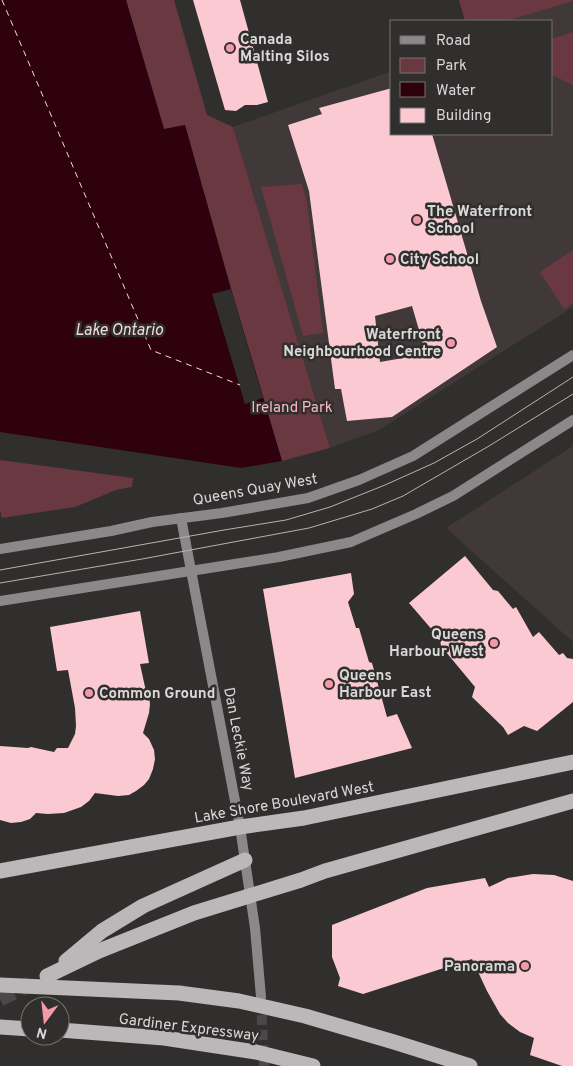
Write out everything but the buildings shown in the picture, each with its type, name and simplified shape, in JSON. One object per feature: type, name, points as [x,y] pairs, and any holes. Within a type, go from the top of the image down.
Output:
[{"type":"highway","name":"Lake Shore Boulevard West","points":[[0,871],[240,827],[304,818],[573,762]]},
{"type":"highway","points":[[245,860],[143,906],[102,931],[47,976],[99,951],[194,913],[302,880],[325,871],[573,801]]},
{"type":"highway","points":[[0,985],[179,993],[239,1001],[314,1018],[470,1066]]},
{"type":"highway","points":[[0,1027],[20,1028]]},
{"type":"highway","name":"Gardiner Expressway","points":[[70,1031],[164,1038],[256,1052],[313,1066]]},
{"type":"street","name":"Queens Quay West","points":[[0,550],[308,498],[359,480],[413,456],[573,356]]},
{"type":"street","points":[[0,601],[279,557],[351,542],[453,496],[573,420]]},
{"type":"street","name":"Dan Leckie Way","points":[[181,518],[240,827],[256,936],[261,997]]},
{"type":"shaded area","name":"The Waterfront School","points":[[459,0],[573,0],[573,307],[379,430],[330,448],[233,127],[390,72],[390,135],[553,135],[553,20],[465,20]]},
{"type":"shaded area","points":[[573,446],[573,642],[446,528]]},
{"type":"green space","name":"Ireland Park","points":[[126,0],[174,0],[207,115],[233,127],[330,448],[282,461],[185,125],[164,129]]},
{"type":"green space","points":[[459,0],[573,0],[509,20],[465,20]]},
{"type":"green space","points":[[573,32],[573,85],[553,75],[553,39]]},
{"type":"green space","points":[[302,184],[307,202],[323,333],[303,336],[261,187]]},
{"type":"green space","points":[[573,250],[573,303],[564,309],[540,272]]},
{"type":"green space","points":[[0,460],[133,478],[132,487],[116,490],[75,507],[2,518],[0,510]]},
{"type":"water","name":"Lake Ontario","points":[[0,0],[126,0],[164,129],[185,125],[282,461],[241,468],[0,432]]},
{"type":"pier","points":[[231,289],[263,398],[245,404],[212,294]]},
{"type":"ferry route","points":[[2,0],[151,350],[240,385]]},
{"type":"tunnel","points":[[0,999],[30,984]]},
{"type":"tunnel","points":[[261,1000],[264,1066]]},
{"type":"tram line","points":[[0,570],[286,520],[330,507],[434,463],[477,439],[573,377]]},
{"type":"tram line","points":[[0,583],[309,528],[372,509],[403,496],[573,394]]},
{"type":"place","name":"Canada Malting Silos","points":[[230,48]]},
{"type":"place","name":"The Waterfront School","points":[[417,220]]},
{"type":"place","name":"City School","points":[[390,259]]},
{"type":"place","name":"Waterfront Neighbourhood Centre","points":[[451,343]]},
{"type":"place","name":"Queens Harbour West","points":[[494,643]]},
{"type":"place","name":"Queens Harbour East","points":[[329,684]]},
{"type":"place","name":"Common Ground","points":[[89,693]]},
{"type":"place","name":"Panorama","points":[[525,966]]}]
